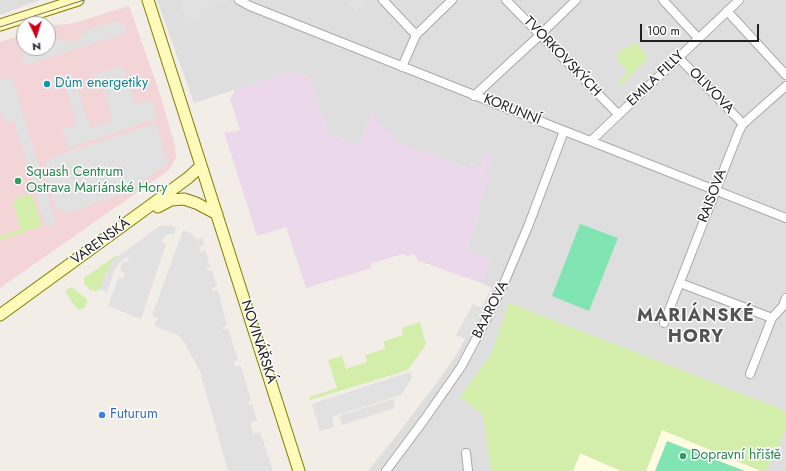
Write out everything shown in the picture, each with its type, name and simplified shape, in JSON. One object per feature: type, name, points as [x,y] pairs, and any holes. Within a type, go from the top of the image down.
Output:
[{"type":"street","points":[[0,25],[78,0]]},
{"type":"street","name":"NOVINÁŘSKÁ","points":[[148,0],[299,471]]},
{"type":"street","name":"KORUNNÍ","points":[[239,0],[250,6],[474,96],[786,218]]},
{"type":"street","points":[[383,0],[416,35]]},
{"type":"street","points":[[402,67],[416,35],[452,0]]},
{"type":"street","name":"TVORKOVSKÝCH","points":[[506,0],[619,115]]},
{"type":"street","points":[[474,96],[576,0]]},
{"type":"street","points":[[663,0],[698,38]]},
{"type":"street","name":"EMILA FILLY","points":[[591,141],[739,0]]},
{"type":"street","points":[[727,11],[786,75]]},
{"type":"street","name":"OLIVOVA","points":[[678,58],[743,124]]},
{"type":"street","name":"RAISOVA","points":[[664,323],[739,130],[743,124],[786,86]]},
{"type":"street","name":"BAAROVA","points":[[388,470],[461,367],[484,324],[505,282],[529,224],[564,131]]},
{"type":"street","name":"VARENSKÁ","points":[[0,315],[126,224],[188,178],[201,166]]},
{"type":"street","points":[[126,224],[171,200],[184,199],[196,203],[217,214]]},
{"type":"street","points":[[680,283],[772,318]]},
{"type":"street","points":[[750,374],[772,318],[785,304]]},
{"type":"street","points":[[466,453],[468,471]]},
{"type":"shaded area","points":[[0,0],[40,0],[0,15]]},
{"type":"shaded area","points":[[157,0],[786,0],[786,471],[368,471],[397,435],[457,354],[492,288],[481,283],[491,259],[466,250],[480,213],[480,202],[489,177],[486,176],[480,166],[472,163],[469,169],[399,142],[371,114],[359,145],[336,136],[329,135],[311,79],[291,71],[194,103]]},
{"type":"shaded area","points":[[183,0],[225,0],[227,2],[200,10],[202,19],[187,24],[180,5]]},
{"type":"shaded area","points":[[344,0],[369,0],[356,12]]},
{"type":"shaded area","points":[[129,6],[161,97],[175,146],[176,157],[169,170],[0,288],[0,42],[16,37],[16,56],[56,56],[56,25],[74,23]]},
{"type":"shaded area","points":[[115,21],[124,25],[127,33],[56,55],[56,40],[61,38],[70,43],[74,42],[77,41],[84,31]]},
{"type":"shaded area","points":[[23,56],[54,56],[25,65]]},
{"type":"shaded area","points":[[122,65],[136,105],[152,100],[157,118],[69,148],[62,129],[77,124],[65,84],[79,80],[82,89],[78,91],[90,128],[113,121],[99,76],[94,78],[93,75]]},
{"type":"shaded area","points":[[291,71],[311,79],[329,135],[336,136],[359,145],[371,113],[399,142],[469,169],[472,163],[480,166],[485,154],[493,157],[486,175],[490,177],[480,201],[480,213],[466,249],[491,259],[481,283],[417,260],[415,254],[408,256],[402,254],[370,264],[371,268],[306,288],[286,227],[257,236],[224,133],[240,130],[230,99],[236,89]]},
{"type":"shaded area","points":[[12,77],[56,224],[46,227],[14,121],[5,124],[0,109],[0,81]]},
{"type":"shaded area","points":[[156,123],[168,164],[122,194],[65,214],[63,209],[57,210],[44,172],[45,165],[49,159]]},
{"type":"shaded area","points":[[168,225],[176,227],[174,234],[168,234],[161,242],[166,244],[141,319],[108,306],[118,278],[123,279],[125,273],[120,271],[122,262],[127,262],[129,258],[125,258],[115,269],[107,292],[100,289],[104,277],[113,260],[160,226]]},
{"type":"shaded area","points":[[183,230],[190,233],[197,240],[202,237],[204,245],[199,247],[201,252],[205,250],[210,267],[206,269],[207,271],[212,270],[217,286],[212,288],[213,291],[218,290],[227,325],[223,327],[223,330],[228,329],[238,360],[234,362],[236,367],[241,366],[251,401],[248,402],[249,405],[252,404],[257,420],[250,423],[253,434],[260,432],[273,471],[228,471],[201,377],[202,375],[180,337],[155,325],[158,318],[152,316]]},
{"type":"shaded area","points":[[473,304],[483,309],[467,340],[456,335]]},
{"type":"shaded area","points":[[410,372],[412,378],[401,395],[332,417],[334,427],[320,431],[312,404]]},
{"type":"shaded area","points":[[393,399],[395,408],[342,425],[339,416]]},
{"type":"shaded area","points":[[662,429],[761,471],[646,471]]},
{"type":"shaded area","points":[[580,453],[621,471],[573,471]]},
{"type":"green space","points":[[636,43],[649,58],[621,85],[618,82],[628,72],[618,61],[618,54],[621,50]]},
{"type":"green space","points":[[26,195],[31,196],[34,199],[42,226],[0,240],[0,236],[21,229],[13,202],[14,199]]},
{"type":"green space","points":[[580,224],[618,238],[589,311],[552,296]]},
{"type":"green space","points":[[117,255],[118,256],[113,260],[104,277],[100,289],[97,291],[90,290],[84,283],[84,278]]},
{"type":"green space","points":[[71,287],[87,299],[87,303],[84,308],[78,310],[67,295],[66,291]]},
{"type":"green space","points":[[509,303],[786,411],[786,428],[775,454],[765,471],[761,471],[662,430],[646,471],[621,471],[580,453],[573,471],[491,471],[483,415],[460,397],[491,354]]},
{"type":"green space","points":[[420,322],[426,344],[408,370],[310,400],[309,397],[337,388],[328,360],[342,356],[346,369],[367,362],[365,355],[385,349],[384,341],[403,335],[402,328]]},
{"type":"green space","name":"Dopravní hřiště","points":[[667,441],[745,471],[655,471]]},
{"type":"tram line","points":[[0,27],[84,0]]},
{"type":"place","name":"Dům energetiky","points":[[47,84]]},
{"type":"place","name":"Squash Centrum Ostrava Mariánské Hory","points":[[18,181]]},
{"type":"place","name":"Futurum","points":[[102,415]]},
{"type":"place","name":"Dopravní hřiště","points":[[683,456]]},
{"type":"district","name":"MARIÁNSKÉ HORY","points":[[696,327]]}]
